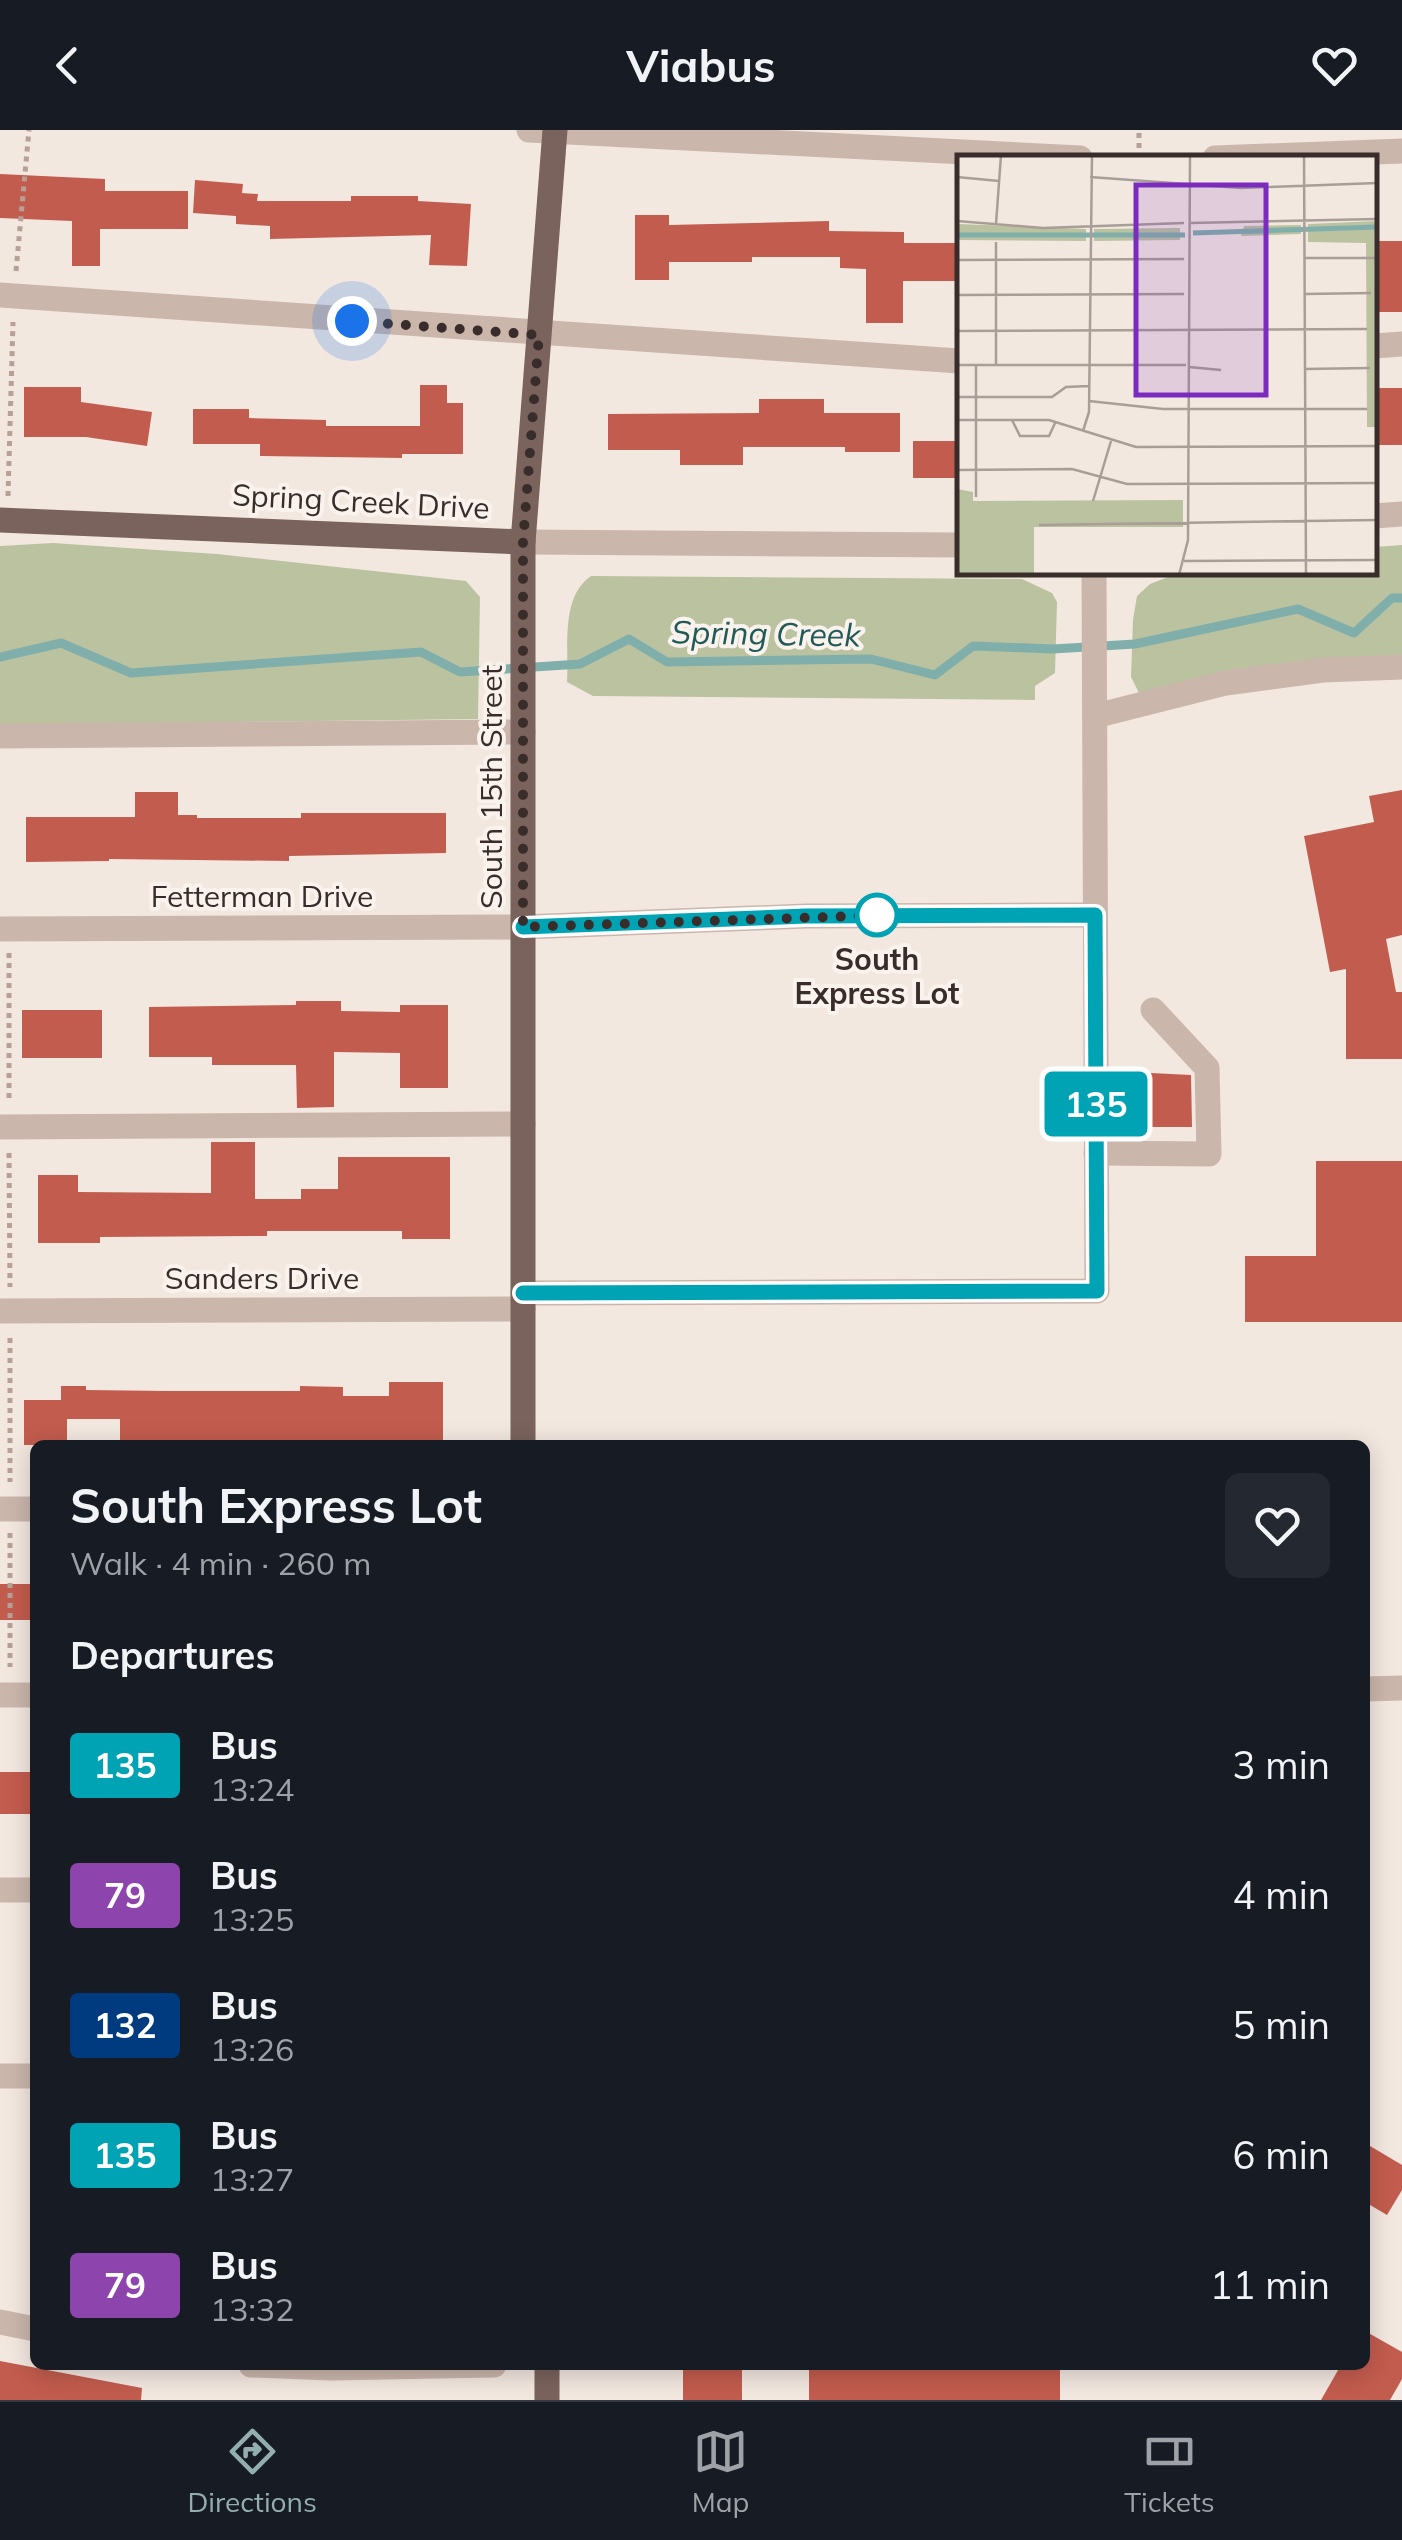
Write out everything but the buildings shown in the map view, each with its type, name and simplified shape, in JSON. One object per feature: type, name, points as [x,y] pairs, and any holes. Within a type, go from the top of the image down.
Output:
[{"type":"main road","name":"South 15th Street","points":[[523,1440],[523,542],[539,335],[546,131]]},
{"type":"main road","name":"Spring Creek Drive","points":[[0,520],[523,542]]},
{"type":"main road","points":[[547,2370],[547,2400]]},
{"type":"street","points":[[546,131],[1021,155]]},
{"type":"street","points":[[1284,155],[1402,150]]},
{"type":"street","points":[[0,296],[957,361]]},
{"type":"street","points":[[1377,346],[1402,344]]},
{"type":"street","points":[[1377,516],[1402,514]]},
{"type":"street","name":"Spring Creek Drive","points":[[523,542],[957,545]]},
{"type":"street","points":[[1094,575],[1096,1152],[1208,1154],[1207,1068],[1153,1010]]},
{"type":"street","points":[[1094,716],[1226,684],[1323,670],[1402,668]]},
{"type":"street","points":[[0,736],[523,732]]},
{"type":"street","name":"Fetterman Drive","points":[[0,929],[523,927],[806,916],[1095,915]]},
{"type":"street","points":[[0,1128],[523,1124]]},
{"type":"street","name":"Sanders Drive","points":[[0,1311],[1097,1291],[1096,1152]]},
{"type":"street","points":[[0,1509],[30,1509]]},
{"type":"street","points":[[1370,1688],[1402,1688]]},
{"type":"street","points":[[0,1695],[30,1695]]},
{"type":"street","points":[[0,1890],[30,1890]]},
{"type":"street","points":[[0,2076],[30,2076]]},
{"type":"street","points":[[0,2322],[30,2327]]},
{"type":"green space","points":[[53,543],[217,554],[466,581],[480,597],[478,719],[0,725],[0,546]]},
{"type":"green space","points":[[1402,545],[1402,672],[1140,695],[1131,677],[1133,620],[1137,596],[1150,584],[1191,575],[1377,575],[1377,547]]},
{"type":"green space","points":[[591,576],[1022,579],[1052,593],[1057,602],[1055,673],[1035,686],[1035,700],[593,696],[567,682],[570,610],[581,585]]},
{"type":"waterway","name":"Spring Creek","points":[[0,657],[61,643],[131,673],[421,652],[460,672],[580,664],[629,639],[667,662],[871,659],[935,675],[973,646],[1053,649],[1135,644],[1298,609],[1354,633],[1392,598],[1402,598]]},
{"type":"bus line","name":"135","points":[[523,927],[806,916],[1095,915],[1097,1291],[523,1293]]},
{"type":"place","name":"South Express Lot","points":[[877,915]]},
{"type":"route","points":[[352,321],[539,335],[523,542],[523,927],[890,915],[877,915]]}]
